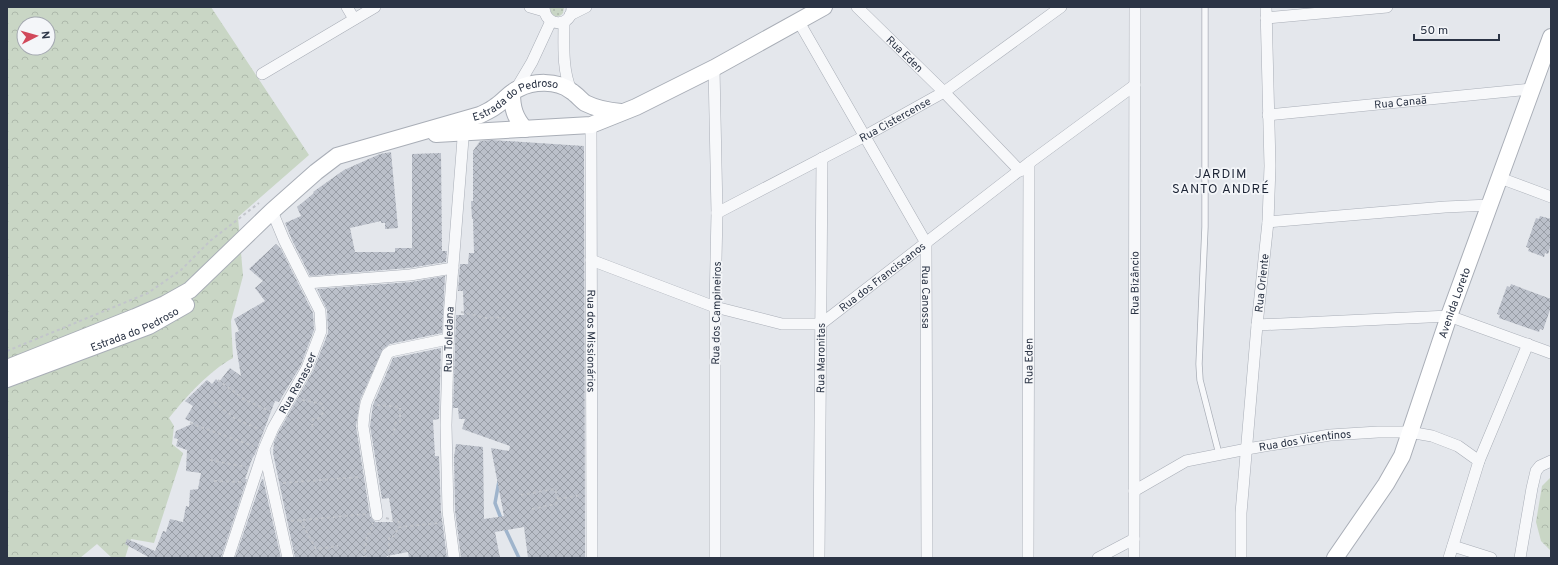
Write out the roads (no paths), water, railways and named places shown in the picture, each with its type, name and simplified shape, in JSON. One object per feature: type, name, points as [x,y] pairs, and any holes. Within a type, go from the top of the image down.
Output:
[{"type":"main road","name":"Estrada do Pedroso","points":[[7,368],[135,318],[190,290],[267,206],[337,156],[406,136],[464,127],[525,129],[591,124],[636,106],[714,68],[824,7]]},
{"type":"main road","name":"Avenida Loreto","points":[[1335,558],[1386,484],[1402,456],[1449,316],[1551,37]]},
{"type":"main road","name":"Estrada do Pedroso","points":[[464,127],[480,115],[496,106],[514,91],[527,85],[546,83],[562,86],[589,104],[602,110],[621,112]]},
{"type":"main road","points":[[514,91],[512,105],[515,115],[525,129]]},
{"type":"main road","points":[[575,94],[584,107],[591,124]]},
{"type":"main road","name":"Estrada do Pedroso","points":[[7,379],[149,326],[192,301],[215,282],[267,206]]},
{"type":"street","points":[[347,7],[354,19]]},
{"type":"street","points":[[262,74],[375,7]]},
{"type":"street","points":[[530,7],[544,9],[548,19],[560,23],[569,15],[586,7]]},
{"type":"street","name":"Rua Eden","points":[[857,7],[944,92],[1020,171]]},
{"type":"street","name":"Rua Cistercense","points":[[717,213],[865,136],[944,92],[1061,7]]},
{"type":"street","name":"Rua Bizâncio","points":[[1134,558],[1135,7]]},
{"type":"street","points":[[1266,13],[1387,7]]},
{"type":"street","name":"Rua Oriente","points":[[1241,558],[1241,513],[1257,325],[1268,222],[1270,166],[1266,13]]},
{"type":"street","points":[[569,15],[564,66],[566,79],[575,94]]},
{"type":"street","points":[[514,91],[532,62],[552,21]]},
{"type":"street","name":"Rua Canossa","points":[[799,22],[926,243],[927,558]]},
{"type":"street","name":"Rua dos Campineiros","points":[[714,68],[717,213],[715,307],[715,558]]},
{"type":"street","name":"Rua dos Franciscanos","points":[[821,324],[1029,163],[1135,86]]},
{"type":"street","name":"Rua Canaã","points":[[1268,115],[1532,89]]},
{"type":"street","name":"Rua dos Missionários","points":[[591,124],[592,558]]},
{"type":"street","name":"Rua Toledana","points":[[454,558],[448,511],[446,425],[448,339],[464,127]]},
{"type":"street","name":"Rua Maronitas","points":[[819,558],[822,158]]},
{"type":"street","name":"Rua Eden","points":[[1028,558],[1029,163]]},
{"type":"street","points":[[1500,178],[1551,197]]},
{"type":"street","points":[[1268,222],[1445,207],[1490,205]]},
{"type":"street","name":"Rua Renascer","points":[[228,558],[263,450],[270,434],[307,368],[321,332],[320,311],[267,206]]},
{"type":"street","points":[[591,260],[715,307],[782,324],[821,324]]},
{"type":"street","points":[[307,283],[410,274],[453,268]]},
{"type":"street","points":[[1257,325],[1449,316],[1551,353]]},
{"type":"street","points":[[377,515],[363,426],[366,405],[387,354],[391,351],[448,339]]},
{"type":"street","points":[[1450,558],[1479,461],[1528,344]]},
{"type":"street","name":"Rua dos Vicentinos","points":[[1134,491],[1186,461],[1330,435],[1409,432],[1432,436],[1446,440],[1458,446],[1479,461]]},
{"type":"street","points":[[263,450],[288,558]]},
{"type":"street","points":[[1520,558],[1536,471],[1540,466],[1551,461]]},
{"type":"street","points":[[1098,558],[1134,539]]},
{"type":"street","points":[[1453,546],[1491,558]]},
{"type":"lane","points":[[1205,7],[1206,227],[1203,247],[1199,364],[1200,380],[1219,454]]},
{"type":"waterway","points":[[499,481],[495,503],[502,521]]},
{"type":"waterway","points":[[504,526],[519,558]]},
{"type":"district","name":"JARDIM SANTO ANDRÉ","points":[[1221,180]]}]
